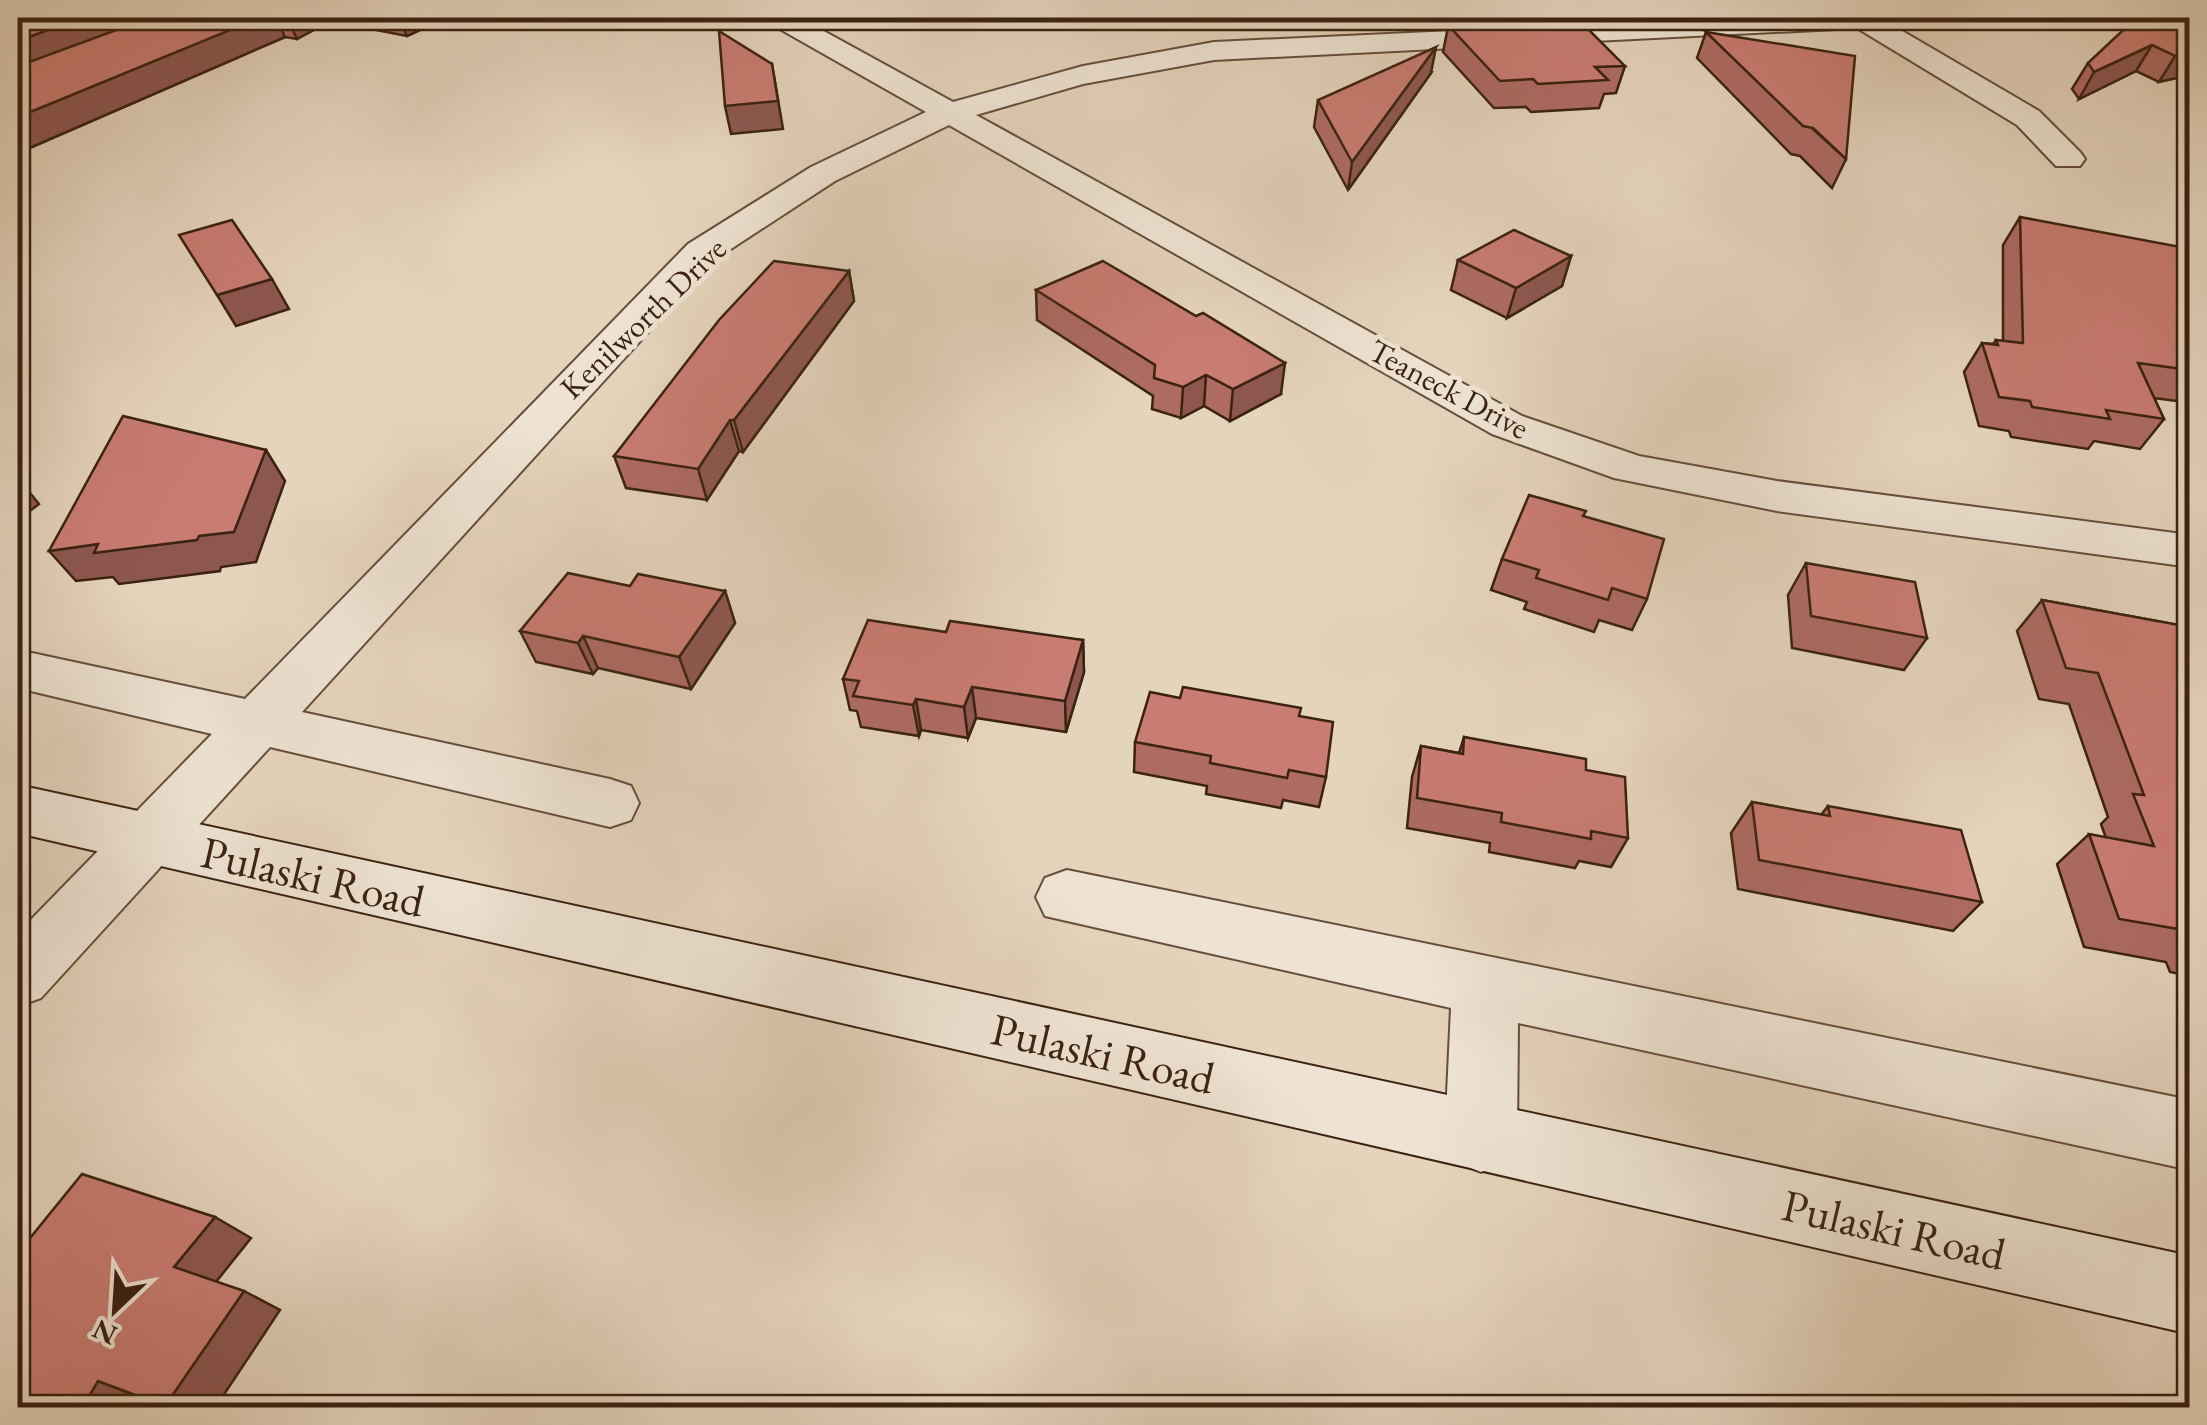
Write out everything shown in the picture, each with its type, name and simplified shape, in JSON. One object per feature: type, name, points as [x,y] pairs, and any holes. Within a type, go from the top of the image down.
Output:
[{"type":"street","name":"Teaneck Drive","points":[[781,18],[1506,425],[1630,468],[1759,492],[2190,551]]},
{"type":"street","name":"Kenilworth Drive","points":[[18,977],[701,252],[781,197],[860,154],[952,112],[1035,86],[1118,66],[1214,51],[1318,43],[1876,20]]},
{"type":"street","points":[[1876,20],[2028,118],[2068,159]]},
{"type":"street","points":[[18,669],[610,803]]},
{"type":"street","name":"Pulaski Road","points":[[18,809],[2190,1294]]},
{"type":"street","points":[[1067,897],[2190,1135]]},
{"type":"street","points":[[1481,1137],[1486,988]]},
{"type":"building","points":[[18,18],[80,18],[18,41]]},
{"type":"building","points":[[149,18],[259,18],[18,117],[18,66]]},
{"type":"building","points":[[2136,18],[2190,18],[2190,52],[2175,56],[2152,45],[2094,72],[2088,63]]},
{"type":"building","points":[[1579,20],[1625,66],[1595,67],[1608,80],[1538,84],[1533,79],[1500,81],[1449,26]]},
{"type":"building","points":[[719,31],[772,64],[778,101],[725,106]]},
{"type":"building","points":[[1706,32],[1855,56],[1846,159],[1813,128],[1803,126]]},
{"type":"building","points":[[1436,47],[1352,162],[1318,100]]},
{"type":"building","points":[[2020,217],[2186,248],[2190,269],[2190,370],[2138,363],[2164,419],[2106,410],[2110,419],[2032,407],[2030,401],[1999,397],[1982,343],[2023,343]]},
{"type":"building","points":[[232,220],[272,279],[217,295],[179,235]]},
{"type":"building","points":[[1514,230],[1571,256],[1516,288],[1458,260]]},
{"type":"building","points":[[774,261],[849,271],[734,420],[730,420],[698,469],[614,456],[719,320]]},
{"type":"building","points":[[1103,261],[1196,316],[1203,313],[1285,363],[1233,389],[1206,375],[1183,387],[1154,378],[1155,365],[1036,290]]},
{"type":"building","points":[[123,416],[266,450],[234,532],[94,553],[98,544],[49,551]]},
{"type":"building","points":[[1529,495],[1586,511],[1583,516],[1664,539],[1647,599],[1612,588],[1608,600],[1536,578],[1539,570],[1502,559]]},
{"type":"building","points":[[1806,563],[1915,582],[1927,638],[1811,616]]},
{"type":"building","points":[[568,573],[630,586],[638,574],[725,591],[679,657],[583,636],[578,643],[520,631]]},
{"type":"building","points":[[2042,600],[2190,627],[2190,711],[2180,709],[2190,731],[2190,931],[2119,919],[2089,834],[2154,846],[2133,794],[2144,795],[2098,673],[2066,668]]},
{"type":"building","points":[[868,620],[946,632],[950,621],[1083,640],[1065,701],[972,687],[964,707],[916,699],[913,705],[853,696],[859,681],[843,679]]},
{"type":"building","points":[[1183,687],[1301,708],[1299,716],[1333,722],[1326,777],[1289,770],[1287,778],[1210,763],[1211,756],[1135,742],[1150,692],[1180,698]]},
{"type":"building","points":[[1464,737],[1586,759],[1586,770],[1625,777],[1628,838],[1591,831],[1591,839],[1501,822],[1502,813],[1417,798],[1421,746],[1463,754]]},
{"type":"building","points":[[1752,802],[1830,816],[1828,806],[1961,830],[1982,902],[1759,860]]},
{"type":"building","points":[[82,1174],[215,1217],[174,1267],[244,1291],[165,1406],[98,1381],[82,1408],[18,1408],[18,1253]]}]
